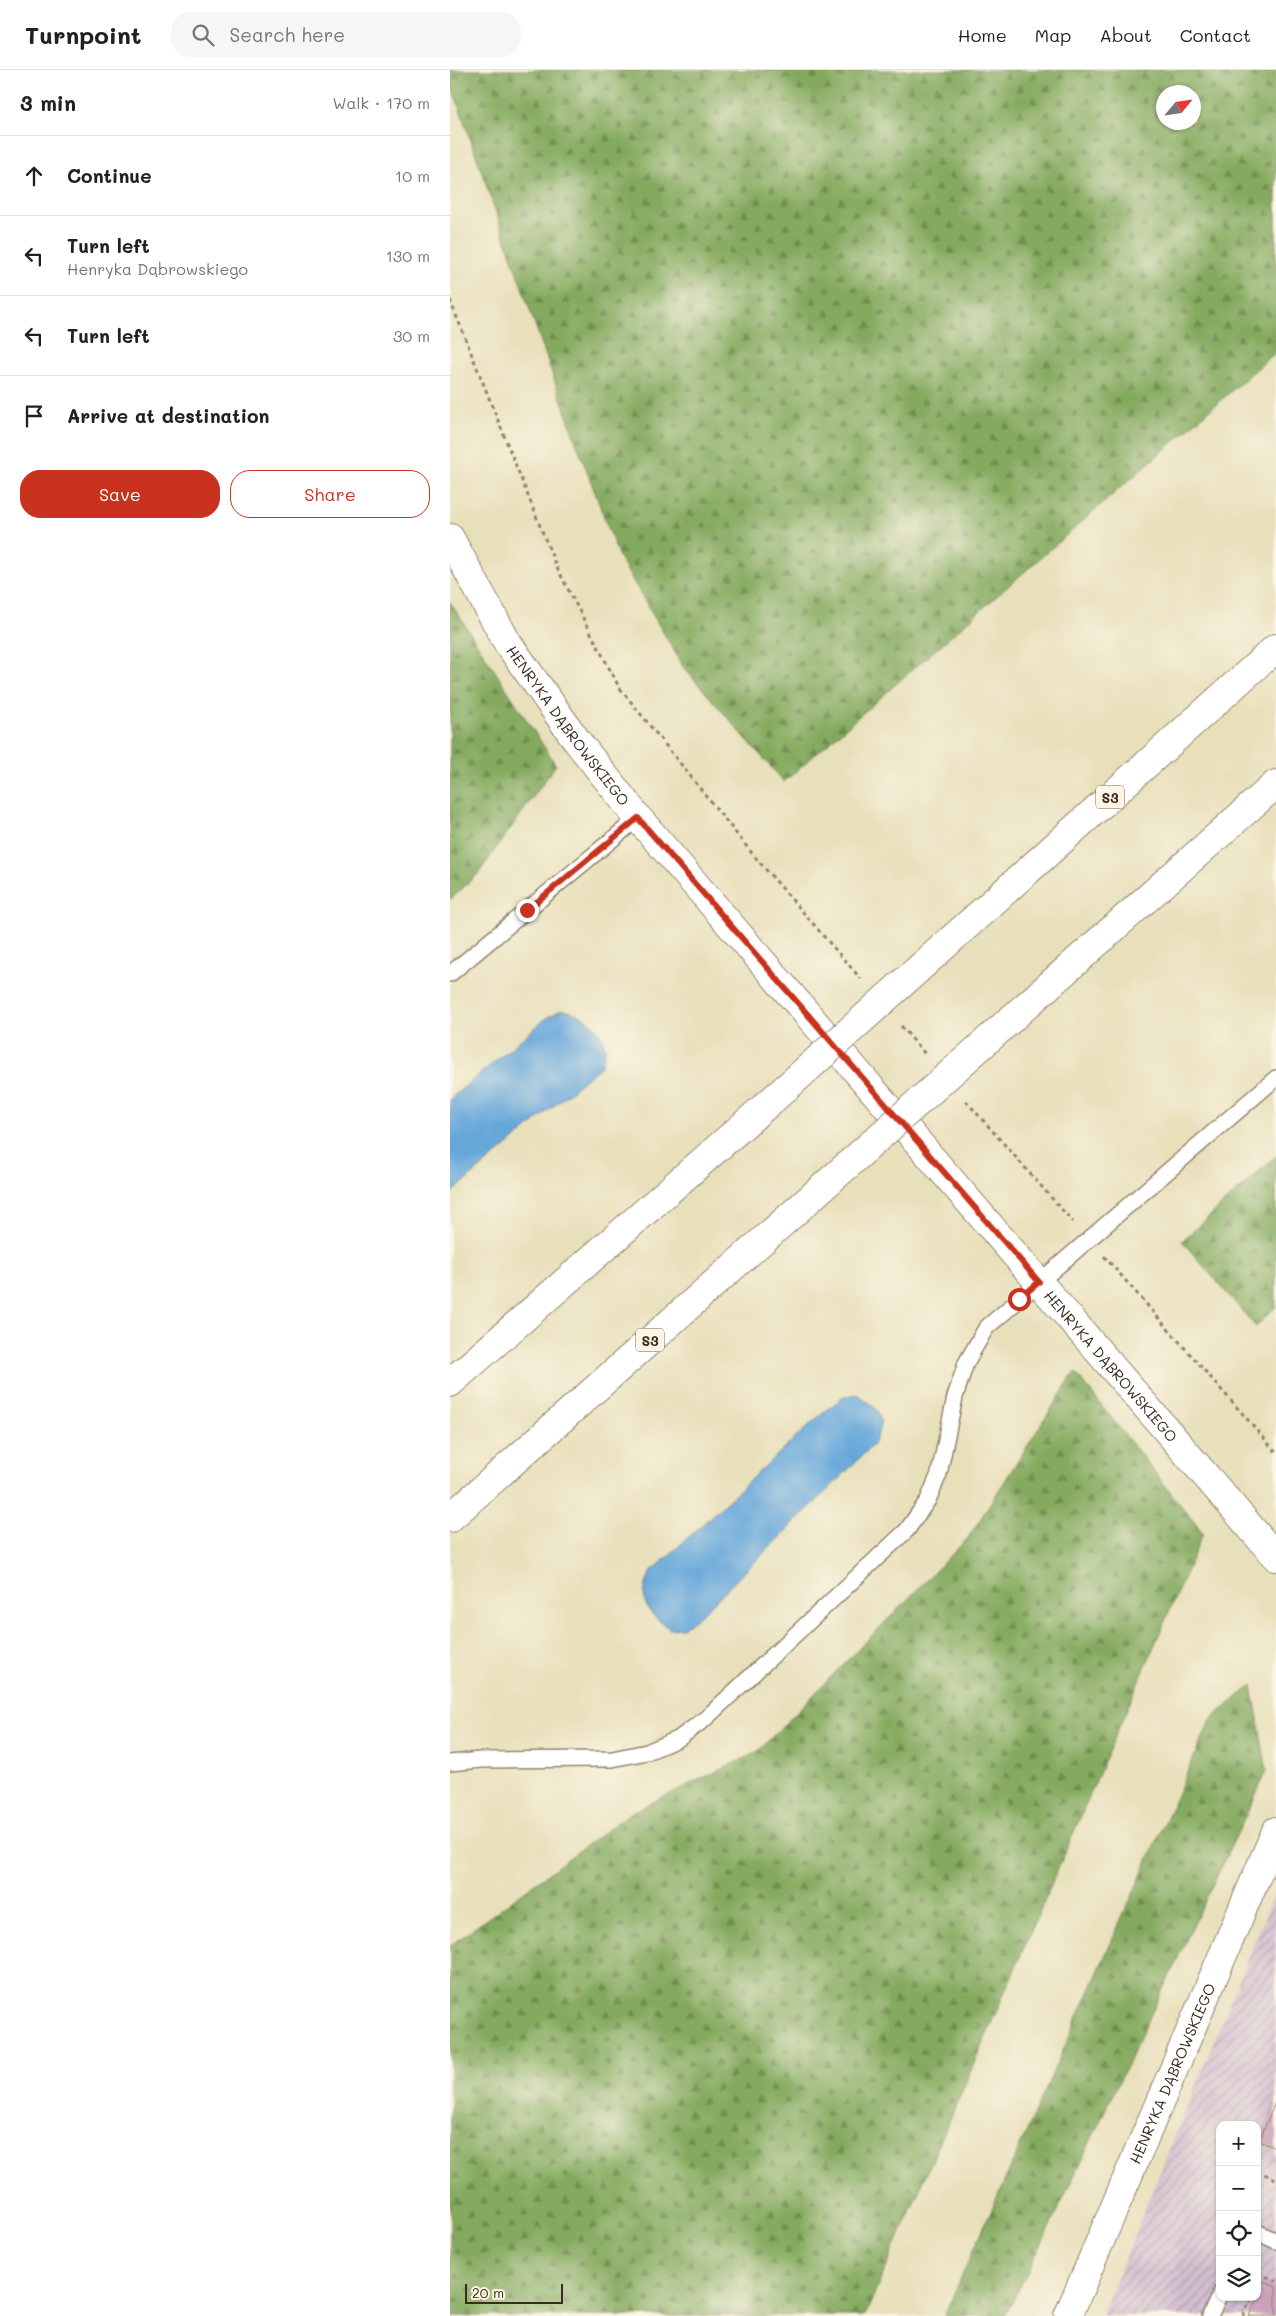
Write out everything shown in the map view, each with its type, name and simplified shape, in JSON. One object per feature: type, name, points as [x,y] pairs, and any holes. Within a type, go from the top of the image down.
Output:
[{"type":"main road","name":"HENRYKA DĄBROWSKIEGO","points":[[450,538],[507,642],[577,741],[638,818],[1276,1557]]},
{"type":"main road","name":"S3","points":[[450,1383],[787,1087],[1276,648]]},
{"type":"main road","name":"S3","points":[[450,1518],[1276,784]]},
{"type":"main road","name":"HENRYKA DĄBROWSKIEGO","points":[[1068,2316],[1276,1831]]},
{"type":"lane","points":[[450,974],[638,818]]},
{"type":"lane","points":[[450,1763],[481,1760],[612,1759],[647,1752],[678,1739],[705,1719],[907,1530],[928,1500],[938,1474],[955,1397],[966,1363],[986,1328],[1276,1078]]},
{"type":"lane","points":[[1261,2234],[1276,2241]]},
{"type":"lane","points":[[1210,2316],[1217,2301]]},
{"type":"path","points":[[450,300],[556,566],[619,687],[755,857],[865,984]]},
{"type":"path","points":[[897,1021],[929,1059]]},
{"type":"path","points":[[961,1096],[1276,1452]]},
{"type":"path","points":[[1261,2172],[1276,2179]]},
{"type":"path","points":[[1261,2276],[1262,2274],[1276,2281]]},
{"type":"path","points":[[1244,2316],[1250,2301]]},
{"type":"shaded area","points":[[1276,1890],[1276,2316],[1101,2316]]},
{"type":"green space","points":[[450,70],[1276,70],[1276,352],[784,782],[684,668],[619,557],[576,442],[450,81]]},
{"type":"green space","points":[[450,602],[556,765],[478,874],[450,900]]},
{"type":"green space","points":[[1276,1156],[1276,1307],[1256,1327],[1182,1241]]},
{"type":"green space","points":[[1075,1372],[1203,1533],[865,2316],[450,2316],[450,1946],[630,1813],[757,1752],[968,1538]]},
{"type":"green space","points":[[1252,1685],[1267,1771],[1043,2241],[1005,2316],[944,2316],[1211,1719]]},
{"type":"water","points":[[561,1010],[583,1017],[601,1035],[605,1054],[601,1066],[450,1194],[450,1099],[548,1017]]},
{"type":"water","points":[[856,1394],[872,1405],[879,1416],[879,1429],[872,1446],[706,1610],[683,1628],[670,1629],[655,1617],[644,1599],[646,1583],[650,1573],[817,1418],[843,1397]]},
{"type":"building","points":[[1276,2100],[1276,2148],[1261,2142],[1261,2136]]},
{"type":"building","points":[[1264,2281],[1276,2287],[1276,2316],[1249,2316],[1255,2301],[1261,2301],[1261,2288]]},
{"type":"route","points":[[527,910],[638,818],[1039,1282],[1019,1299]]}]
